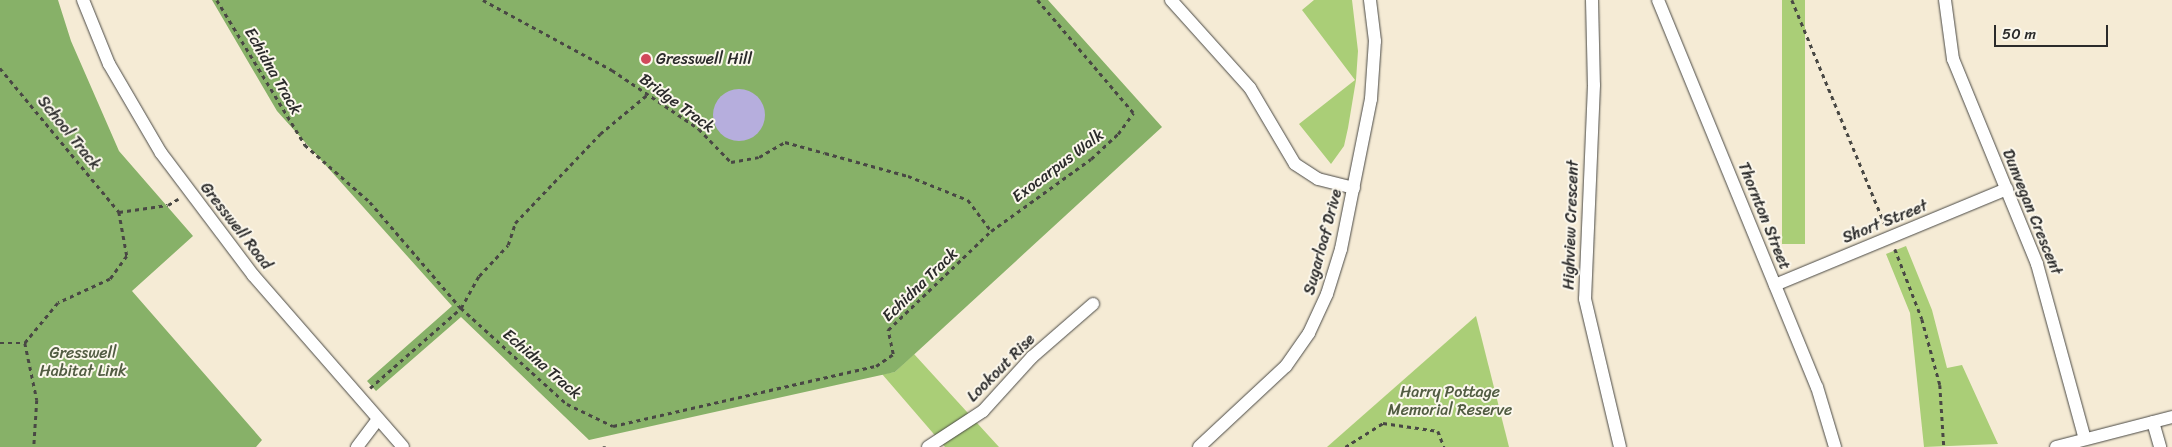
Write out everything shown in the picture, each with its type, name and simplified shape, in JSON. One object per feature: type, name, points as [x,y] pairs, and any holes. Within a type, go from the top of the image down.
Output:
[{"type":"street","name":"Gresswell Road","points":[[83,0],[123,92],[188,191],[253,275],[402,447]]},
{"type":"street","points":[[1171,0],[1250,88],[1295,164],[1318,179],[1354,188]]},
{"type":"street","name":"Sugarloaf Drive","points":[[1199,447],[1275,379],[1309,333],[1335,272],[1354,188],[1374,81],[1370,0]]},
{"type":"street","name":"Highview Crescent","points":[[1592,0],[1594,85],[1584,299],[1620,447]]},
{"type":"street","name":"Thornton Street","points":[[1658,0],[1817,387],[1834,447]]},
{"type":"street","name":"Dunvegan Crescent","points":[[1945,0],[1953,59],[2045,286],[2085,440]]},
{"type":"street","name":"Short Street","points":[[1775,285],[2007,189]]},
{"type":"street","name":"Lookout Rise","points":[[928,447],[982,411],[1032,357],[1093,304]]},
{"type":"street","points":[[2056,447],[2172,417]]},
{"type":"street","points":[[358,447],[378,419]]},
{"type":"street","points":[[2154,422],[2160,447]]},
{"type":"path","name":"Echidna Track","points":[[217,0],[305,145],[370,202],[461,308],[567,404],[613,426],[876,366],[893,354],[888,330],[991,231]]},
{"type":"path","name":"Bridge Track","points":[[483,0],[648,94],[699,129],[731,162],[759,157],[785,142],[908,176],[968,200],[991,231]]},
{"type":"path","name":"Exocarpus Walk","points":[[991,231],[1091,159],[1133,113],[1037,0]]},
{"type":"path","points":[[1792,0],[1886,227]]},
{"type":"path","name":"School Track","points":[[0,68],[119,212]]},
{"type":"path","points":[[360,398],[461,308],[479,276],[508,244],[515,223],[600,134],[648,94]]},
{"type":"path","points":[[0,343],[24,343],[58,303],[110,279],[127,256],[119,212],[168,205],[188,191]]},
{"type":"path","points":[[1895,249],[1922,319],[1940,385],[1944,447]]},
{"type":"path","points":[[24,343],[37,400],[34,447]]},
{"type":"path","points":[[1345,447],[1383,423],[1438,432],[1444,447]]},
{"type":"green space","name":"Gresswell Habitat Link","points":[[0,0],[58,0],[71,41],[119,151],[193,236],[132,291],[262,440],[256,447],[0,447]]},
{"type":"green space","points":[[212,0],[1048,0],[1162,127],[895,372],[589,440],[461,317],[376,391],[367,381],[452,306],[277,111]]},
{"type":"green space","points":[[1314,0],[1352,0],[1358,51],[1356,80],[1344,146],[1331,164],[1299,124],[1355,80],[1302,10]]},
{"type":"green space","points":[[1782,0],[1805,0],[1805,244],[1782,244]]},
{"type":"green space","points":[[1906,246],[1932,310],[1947,368],[1962,365],[1998,444],[1924,447],[1910,313],[1886,254]]},
{"type":"green space","name":"Harry Pottage Memorial Reserve","points":[[1476,316],[1509,447],[1327,447]]},
{"type":"green space","points":[[914,354],[999,447],[945,447],[882,374],[895,372]]},
{"type":"building","points":[[734,89],[744,89],[758,96],[765,110],[765,120],[758,134],[744,141],[734,141],[724,137],[717,130],[713,120],[713,110],[717,100],[724,93]]},
{"type":"place","name":"Gresswell Hill","points":[[646,59]]}]
